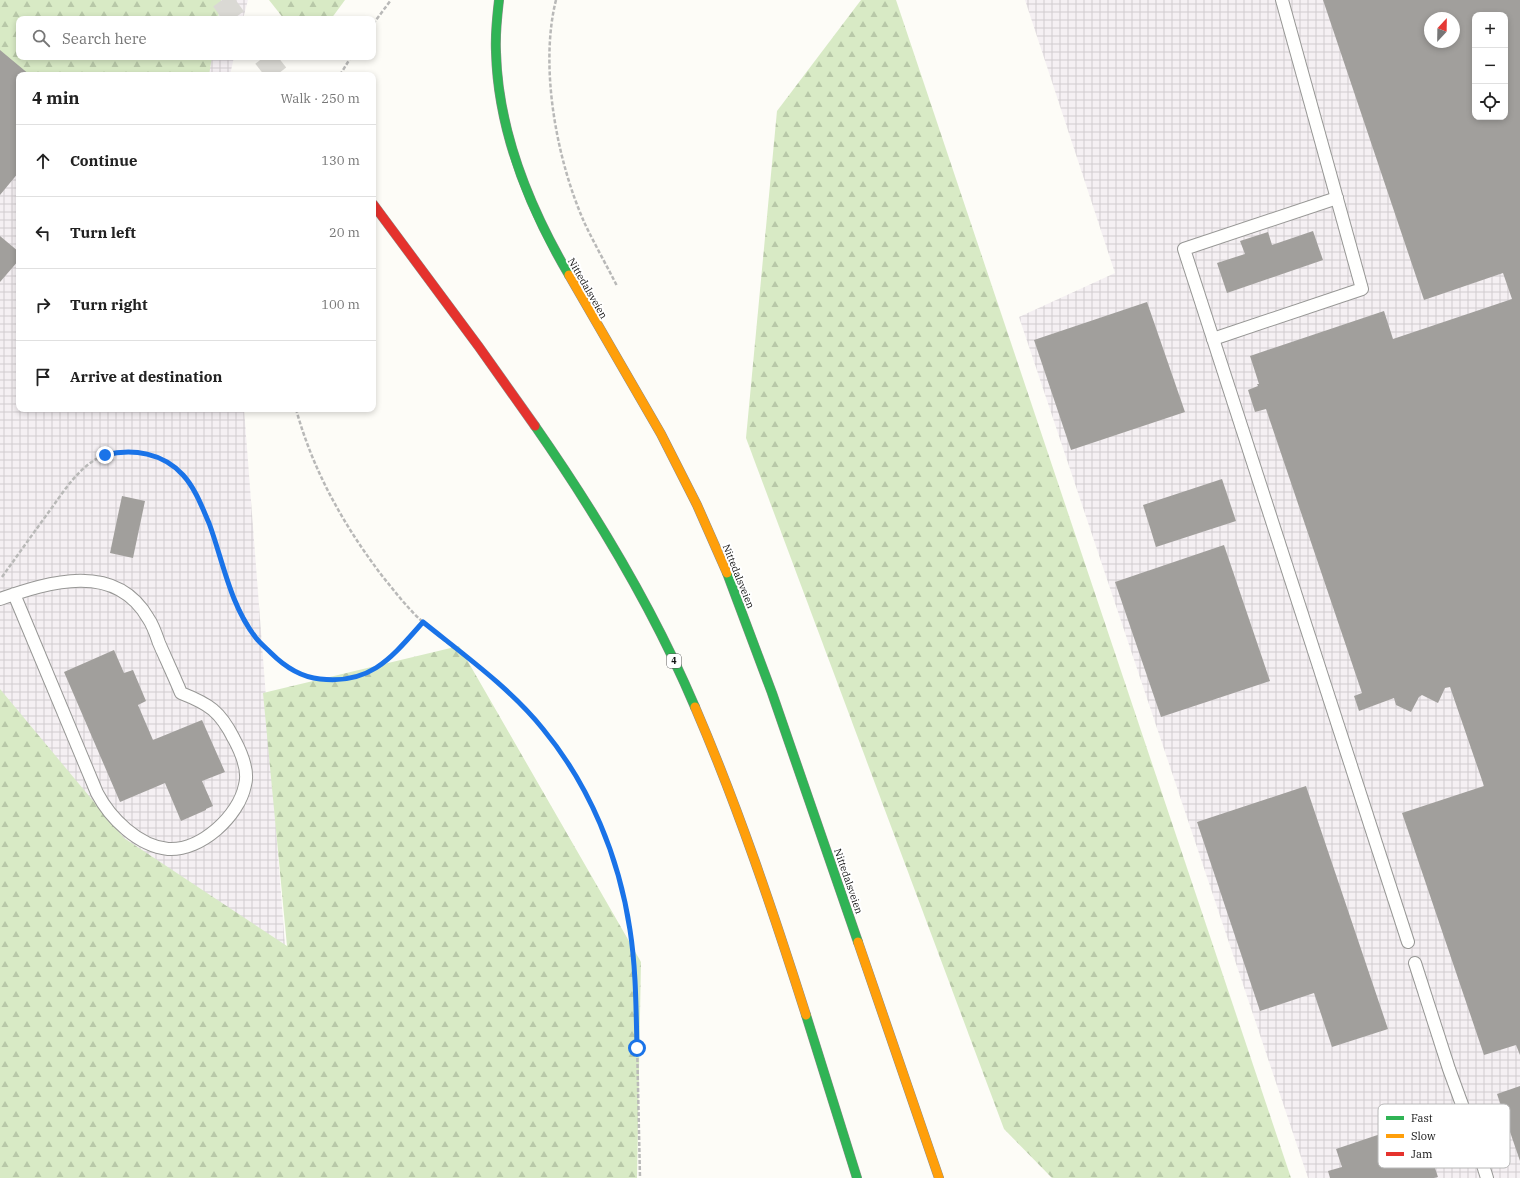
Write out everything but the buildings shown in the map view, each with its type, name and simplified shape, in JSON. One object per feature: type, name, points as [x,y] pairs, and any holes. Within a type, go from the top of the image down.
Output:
[{"type":"main road","name":"Nittedalsveien","points":[[499,0],[496,31],[496,58],[499,89],[510,144],[519,171],[555,253],[635,389],[680,471],[707,526],[730,579],[774,699],[939,1178]]},
{"type":"main road","name":"4","points":[[376,208],[504,381],[578,489],[622,561],[668,646],[720,764],[774,915],[857,1178]]},
{"type":"lane","points":[[1213,339],[1362,289],[1282,0]]},
{"type":"lane","points":[[1337,198],[1184,249],[1408,942]]},
{"type":"lane","points":[[0,599],[14,594],[42,585],[65,581],[87,581],[106,584],[122,590],[138,604],[148,618],[181,693],[201,701],[217,713],[227,726],[239,747],[244,764],[246,785],[234,810],[218,828],[196,842],[184,847],[170,849],[161,848],[147,842],[129,832],[114,820],[104,807],[97,793],[14,594]]},
{"type":"lane","points":[[1415,963],[1462,1104]]},
{"type":"lane","points":[[1484,1168],[1487,1178]]},
{"type":"path","points":[[376,20],[391,0]]},
{"type":"path","points":[[556,0],[549,31],[548,52],[556,132],[572,192],[585,224],[618,286]]},
{"type":"path","points":[[342,72],[349,60]]},
{"type":"path","points":[[297,412],[312,457],[337,510],[376,567],[396,593],[423,622],[495,680],[543,728],[581,783],[595,811],[604,832],[622,889],[631,938],[636,1010],[640,1178]]},
{"type":"path","points":[[0,580],[63,493],[85,467],[105,455],[118,451],[133,451],[148,454],[162,460],[173,466],[184,475],[202,506],[232,593],[247,624],[256,638],[282,664],[291,670],[315,678],[328,680],[350,679],[362,676],[382,664],[390,657],[423,622]]},
{"type":"shaded area","points":[[0,0],[248,0],[244,16],[16,16],[16,60],[233,60],[231,72],[16,72],[16,412],[244,412],[285,946],[0,932]]},
{"type":"shaded area","points":[[1025,0],[1520,0],[1520,1178],[1308,1178],[1019,317],[1115,273]]},
{"type":"green space","points":[[0,0],[221,0],[218,16],[16,16],[16,60],[212,60],[210,72],[16,73],[0,62]]},
{"type":"green space","points":[[269,0],[345,0],[333,16],[282,16]]},
{"type":"green space","points":[[861,0],[896,0],[1291,1178],[1052,1178],[1004,1129],[746,438],[777,111]]},
{"type":"green space","points":[[459,646],[641,962],[637,1178],[0,1178],[0,689],[124,838],[287,946],[263,693]]},
{"type":"tunnel","points":[[222,0],[234,16]]},
{"type":"tunnel","points":[[266,60],[276,72]]},
{"type":"traffic: fast","points":[[499,0],[496,39],[498,81],[509,139],[518,168],[541,223],[569,275]]},
{"type":"traffic: fast","points":[[535,426],[602,528],[642,598],[679,670],[695,707]]},
{"type":"traffic: fast","points":[[727,573],[772,693],[858,942]]},
{"type":"traffic: fast","points":[[806,1015],[857,1178]]},
{"type":"traffic: slow","points":[[569,275],[661,434],[697,505],[727,573]]},
{"type":"traffic: slow","points":[[695,707],[726,783],[754,860],[806,1015]]},
{"type":"traffic: slow","points":[[858,942],[939,1178]]},
{"type":"traffic: jam","points":[[376,208],[479,347],[535,426]]},
{"type":"route","points":[[105,455],[118,451],[133,451],[148,454],[173,466],[184,475],[202,506],[232,593],[247,624],[256,638],[282,664],[291,670],[315,678],[328,680],[350,679],[362,676],[373,671],[394,654],[423,622],[495,680],[543,728],[564,756],[581,783],[595,811],[616,868],[624,896],[630,931],[634,968],[637,1048]]}]
